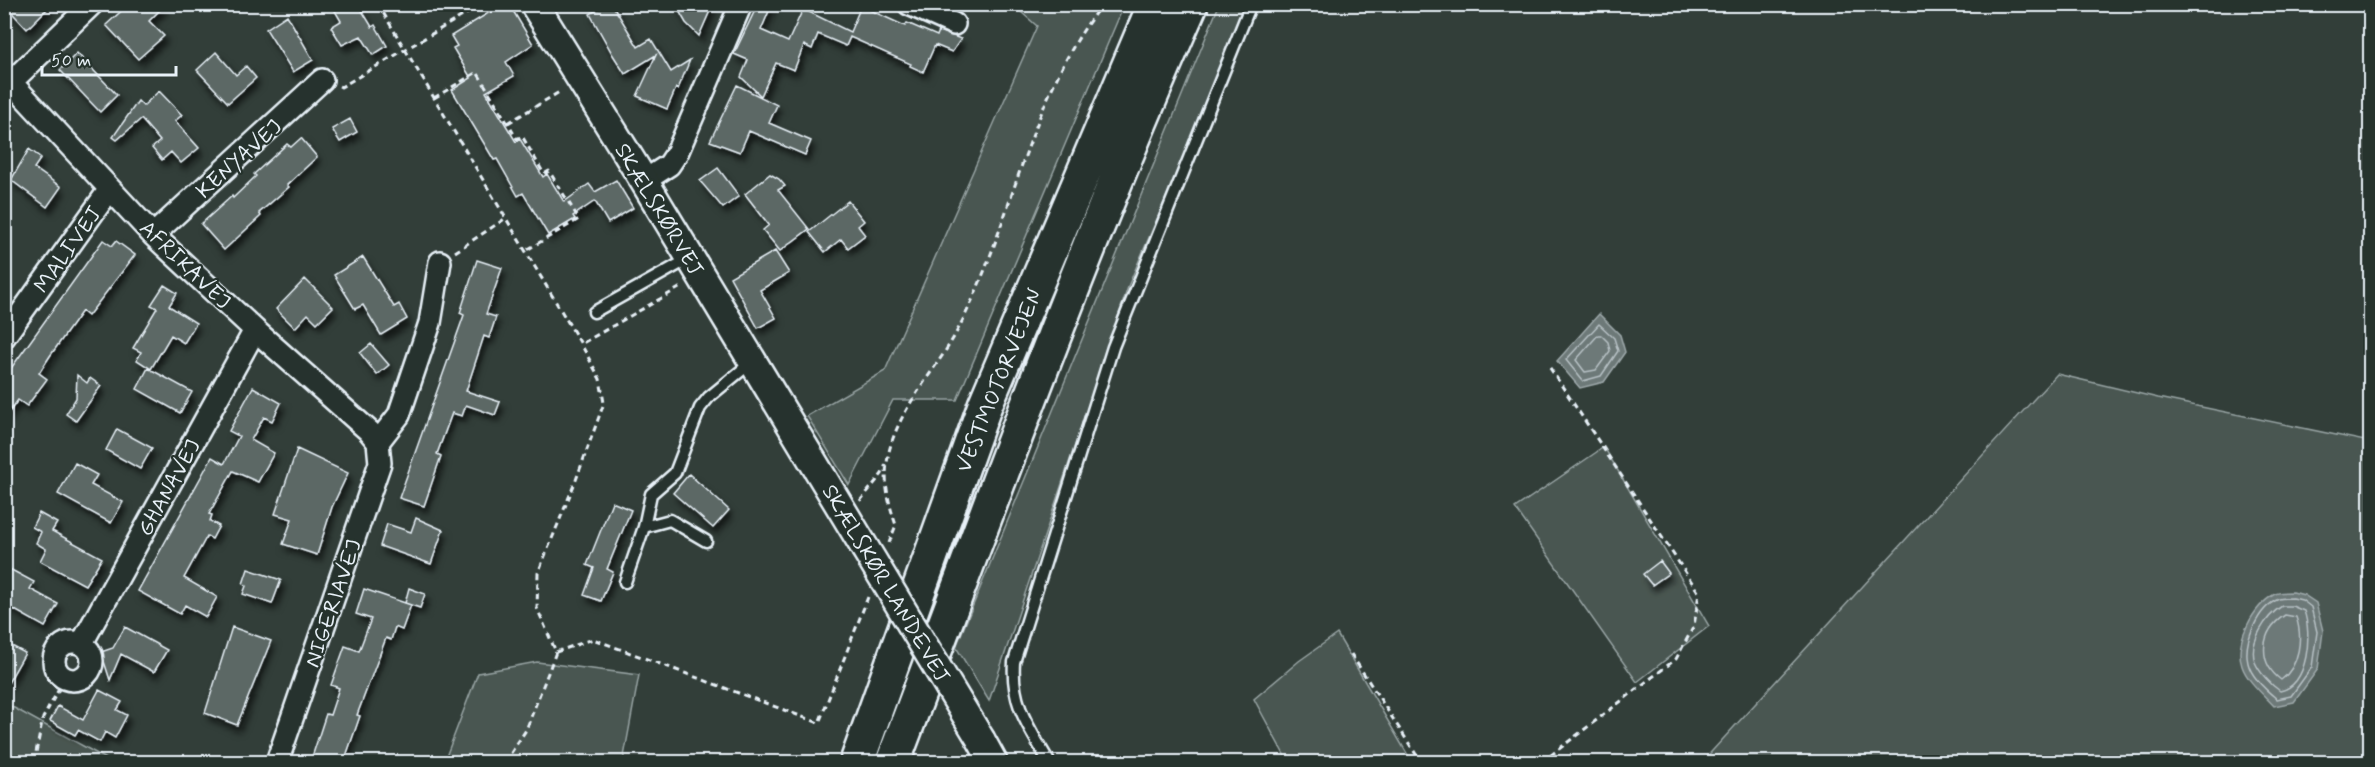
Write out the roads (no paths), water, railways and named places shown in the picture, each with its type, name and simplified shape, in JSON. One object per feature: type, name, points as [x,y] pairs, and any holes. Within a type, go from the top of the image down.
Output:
[{"type":"highway","name":"VESTMOTORVEJEN","points":[[857,762],[985,405],[1155,4]]},
{"type":"highway","name":"VESTMOTORVEJEN","points":[[893,762],[1025,412],[1158,80],[1191,4]]},
{"type":"street","points":[[8,79],[92,4]]},
{"type":"street","name":"SKÆLSKØRVEJ","points":[[534,4],[785,413]]},
{"type":"street","points":[[644,181],[669,165],[677,153],[741,4]]},
{"type":"street","points":[[909,4],[954,24]]},
{"type":"street","name":"AFRIKAVEJ","points":[[8,79],[153,235],[255,330],[369,430],[378,442]]},
{"type":"street","name":"KENYAVEJ","points":[[153,235],[322,80]]},
{"type":"street","name":"MALIVEJ","points":[[4,337],[110,189]]},
{"type":"street","points":[[378,442],[399,415],[430,323],[440,262]]},
{"type":"street","name":"GHANAVEJ","points":[[65,678],[78,680],[84,677],[92,666],[91,653],[82,643],[255,330]]},
{"type":"street","name":"SKÆLSKØR LANDEVEJ","points":[[785,413],[846,513],[876,547],[990,754]]},
{"type":"street","name":"NIGERIAVEJ","points":[[277,762],[380,463],[378,442]]},
{"type":"lane","points":[[1049,762],[1016,700],[1014,662],[1113,347],[1251,4]]},
{"type":"lane","points":[[594,312],[696,267]]},
{"type":"lane","points":[[625,582],[644,526],[651,494],[675,473],[700,408],[709,397],[753,360]]},
{"type":"lane","points":[[644,526],[670,520],[706,541]]},
{"type":"water","points":[[1599,314],[1620,335],[1625,352],[1604,382],[1580,388],[1557,361]]},
{"type":"water","points":[[2293,592],[2304,595],[2316,603],[2323,631],[2318,669],[2294,702],[2274,706],[2244,672],[2240,657],[2241,646],[2247,626],[2259,607],[2275,594]]}]
